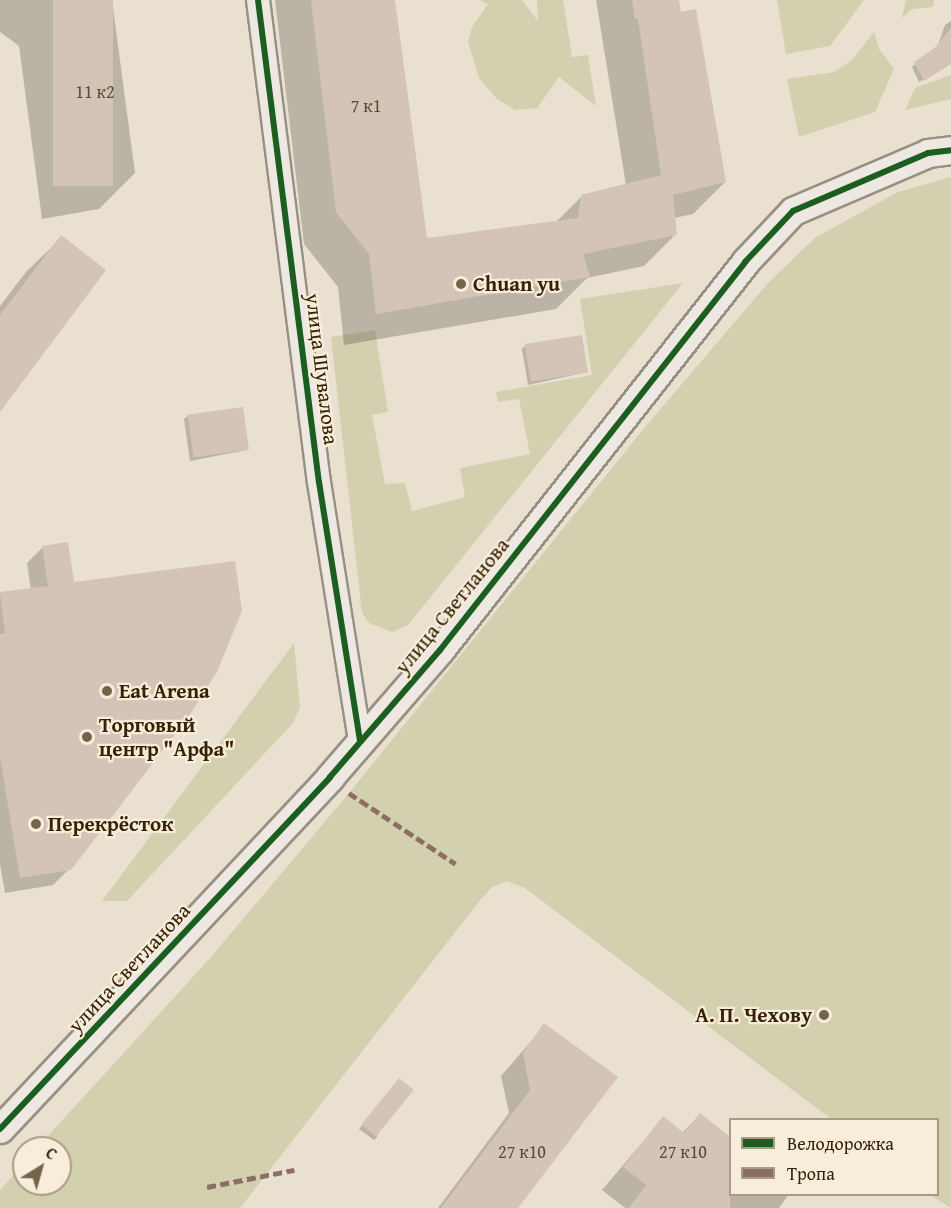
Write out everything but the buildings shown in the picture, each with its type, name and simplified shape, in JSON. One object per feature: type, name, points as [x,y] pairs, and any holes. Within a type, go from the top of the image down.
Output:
[{"type":"street","name":"улица Шувалова","points":[[258,0],[319,482],[360,742]]},
{"type":"street","name":"улица Светланова","points":[[0,1129],[360,742],[441,650],[745,262],[793,211],[928,153],[951,150]]},
{"type":"shaded area","points":[[480,0],[522,0],[538,21],[537,0],[563,0],[572,57],[588,55],[596,106],[559,77],[537,108],[515,110],[497,99],[479,78],[468,42],[472,27],[488,4]]},
{"type":"shaded area","points":[[777,0],[864,0],[830,46],[786,54]]},
{"type":"shaded area","points":[[906,0],[934,0],[933,7],[912,9],[902,18]]},
{"type":"shaded area","points":[[874,32],[879,49],[894,69],[875,112],[799,137],[787,79],[834,72],[852,60]]},
{"type":"shaded area","points":[[951,75],[951,99],[905,110],[915,88]]},
{"type":"shaded area","points":[[951,177],[951,1208],[932,1196],[939,1196],[939,1118],[830,1118],[525,888],[507,881],[492,887],[481,899],[240,1208],[0,1208],[0,1190],[12,1176],[12,1196],[72,1196],[72,1136],[48,1136],[211,957],[349,793],[646,426],[769,282],[816,237],[898,192]]},
{"type":"shaded area","points":[[683,283],[408,625],[392,632],[369,623],[362,613],[331,337],[375,330],[388,412],[372,415],[385,484],[405,483],[412,511],[465,497],[460,468],[530,454],[519,399],[498,402],[496,392],[592,375],[580,299]]},
{"type":"shaded area","points":[[294,643],[300,708],[293,723],[127,901],[102,901]]},
{"type":"marked path","points":[[349,793],[456,864]]},
{"type":"marked path","points":[[207,1187],[294,1170]]},
{"type":"cycle path","points":[[258,0],[319,482],[360,742]]},
{"type":"cycle path","points":[[0,1129],[330,777],[440,650],[745,262],[793,211],[928,153],[951,150]]},
{"type":"place","name":"Chuan yu","points":[[461,284]]},
{"type":"place","name":"Eat Arena","points":[[107,691]]},
{"type":"place","name":"Торговый центр \"Арфа\"","points":[[87,737]]},
{"type":"place","name":"Перекрёсток","points":[[36,824]]},
{"type":"place","name":"А. П. Чехову","points":[[824,1015]]}]
